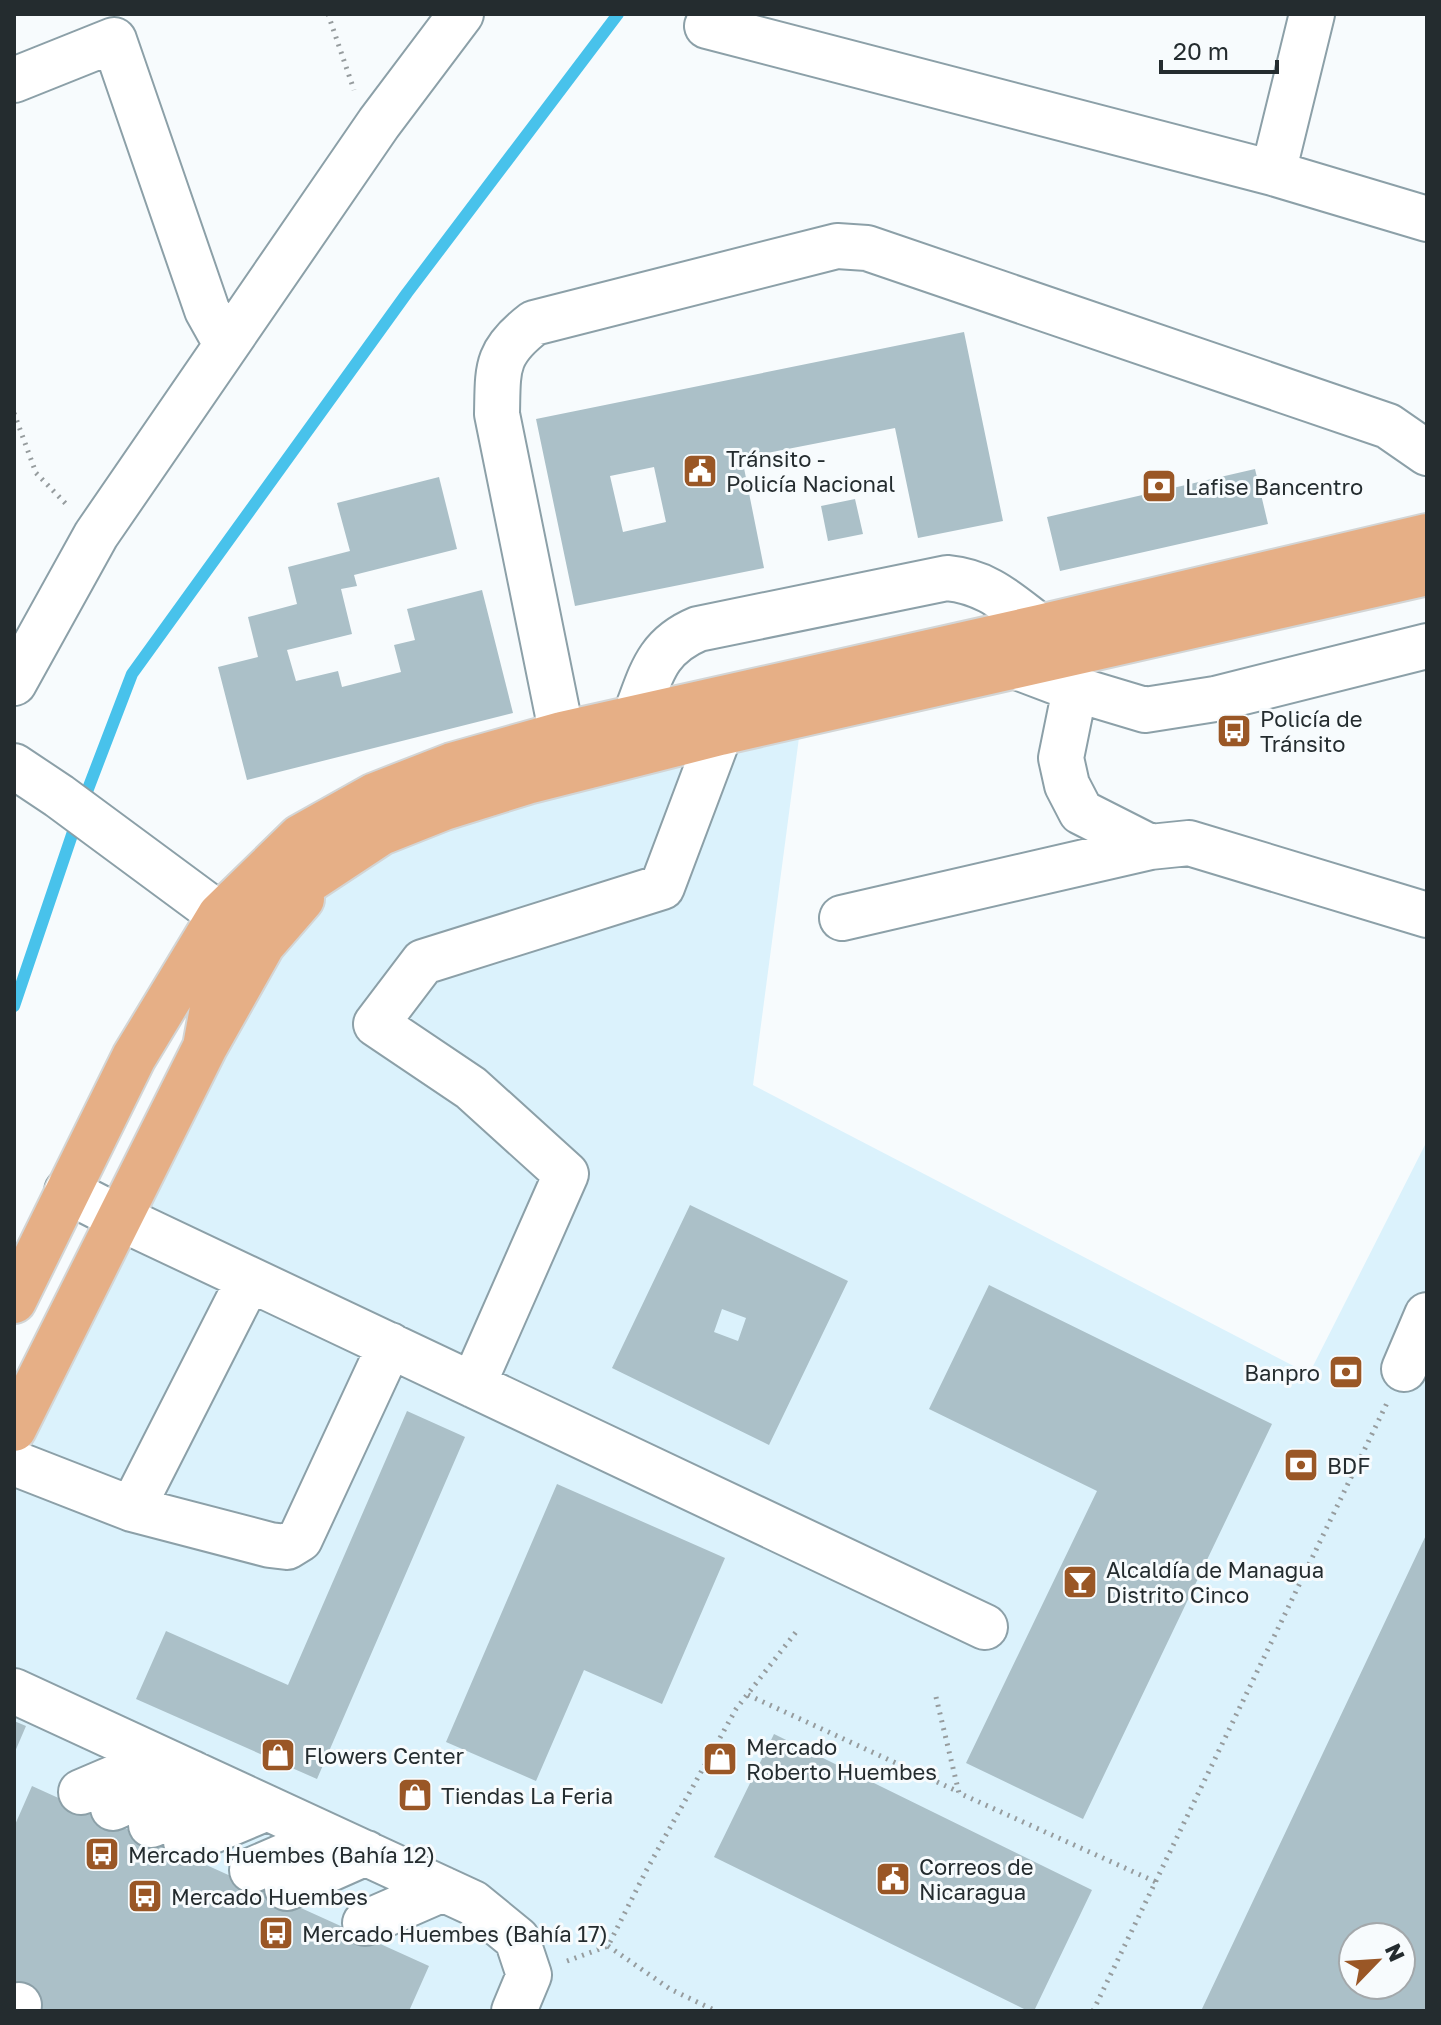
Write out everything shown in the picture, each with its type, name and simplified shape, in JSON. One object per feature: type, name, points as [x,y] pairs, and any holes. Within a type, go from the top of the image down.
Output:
[{"type":"main road","points":[[14,1301],[134,1057],[220,915],[300,837],[375,795],[452,765],[566,753],[1040,627],[1427,536]]},
{"type":"main road","points":[[220,915],[233,918],[249,916],[266,909],[381,833],[444,808],[527,782],[566,753],[635,716],[718,715],[1017,667],[1427,573]]},
{"type":"main road","points":[[14,1429],[205,1047],[263,944],[327,869]]},
{"type":"main road","points":[[205,1047],[219,970],[220,915]]},
{"type":"street","points":[[14,683],[96,535],[379,123],[461,14]]},
{"type":"street","points":[[1273,173],[1312,14]]},
{"type":"street","points":[[707,26],[1273,173],[1427,219]]},
{"type":"street","points":[[14,80],[114,40],[207,310],[226,344]]},
{"type":"street","points":[[566,753],[497,414],[497,379],[502,355],[515,338],[534,323],[837,246],[867,248],[1388,426],[1427,453]]},
{"type":"street","points":[[635,716],[660,656],[682,635],[698,629],[947,578],[971,580],[990,590],[1040,627]]},
{"type":"street","points":[[1017,667],[1145,710],[1215,699],[1427,646]]},
{"type":"street","points":[[1075,689],[1061,758],[1067,785],[1081,812],[1150,847]]},
{"type":"street","points":[[473,1385],[566,1174],[471,1088],[376,1024],[423,962],[662,887],[718,715]]},
{"type":"street","points":[[14,766],[220,915]]},
{"type":"street","points":[[842,918],[1150,847],[1189,843],[1427,915]]},
{"type":"street","points":[[67,1191],[985,1627]]},
{"type":"street","points":[[132,1509],[249,1279]]},
{"type":"street","points":[[1404,1369],[1427,1315]]},
{"type":"street","points":[[14,1463],[132,1509],[287,1547],[300,1539],[390,1345]]},
{"type":"street","points":[[14,1691],[473,1903],[517,1939],[521,1993]]},
{"type":"street","points":[[202,1848],[281,1814]]},
{"type":"street","points":[[202,1848],[281,1814]]},
{"type":"street","points":[[202,1848],[281,1814]]},
{"type":"street","points":[[202,1848],[281,1814]]},
{"type":"street","points":[[365,1923],[443,1889]]},
{"type":"path","points":[[328,14],[355,94],[379,123]]},
{"type":"path","points":[[14,413],[36,473],[96,535]]},
{"type":"path","points":[[1093,2011],[1404,1369]]},
{"type":"path","points":[[521,1993],[608,1946],[736,1709],[796,1632]]},
{"type":"path","points":[[748,1695],[1156,1882]]},
{"type":"path","points":[[936,1697],[959,1793]]},
{"type":"path","points":[[608,1946],[670,1989],[716,2011]]},
{"type":"shaded area","name":"Mercado Roberto Huembes","points":[[802,715],[753,1085],[1309,1374],[1427,1141],[1427,2011],[14,2011],[14,1429],[263,944],[381,833]]},
{"type":"building","name":"Tránsito - Policía Nacional","points":[[964,332],[1003,521],[918,538],[895,428],[742,458],[764,568],[575,606],[536,419]],"holes":[[[654,467],[666,522],[623,532],[610,476]]]},
{"type":"building","points":[[1255,469],[1268,524],[1060,571],[1047,517]]},
{"type":"building","points":[[439,477],[457,549],[354,575],[357,586],[341,589],[352,634],[287,650],[296,681],[338,671],[342,687],[401,672],[394,645],[415,640],[407,609],[482,590],[513,713],[247,780],[218,667],[258,657],[248,617],[297,604],[288,567],[350,551],[337,503]]},
{"type":"building","points":[[855,499],[863,534],[828,541],[821,506]]},
{"type":"building","points":[[690,1205],[848,1281],[769,1445],[612,1368]],"holes":[[[722,1309],[746,1318],[738,1341],[714,1332]]]},
{"type":"building","points":[[989,1285],[1272,1424],[1083,1819],[966,1763],[1097,1491],[929,1409]]},
{"type":"building","points":[[407,1411],[465,1437],[317,1779],[136,1699],[166,1631],[288,1685]]},
{"type":"building","points":[[557,1484],[725,1558],[662,1704],[584,1670],[536,1781],[446,1742]]},
{"type":"building","points":[[1427,1533],[1427,2011],[1201,2011]]},
{"type":"building","points":[[14,1721],[26,1726],[14,1754]]},
{"type":"building","points":[[774,1734],[1092,1890],[1034,2011],[1028,2011],[714,1857]]},
{"type":"building","name":"Mercado Huembes","points":[[32,1786],[429,1966],[409,2011],[45,2011],[14,1997],[14,1827]]},
{"type":"waterway","points":[[83,802],[132,674],[407,293],[618,14]]},
{"type":"waterway","points":[[14,1006],[77,820]]},
{"type":"place","name":"Tránsito - Policía Nacional","points":[[700,471]]},
{"type":"place","name":"Lafise Bancentro","points":[[1159,486]]},
{"type":"place","name":"Policía de Tránsito","points":[[1234,731]]},
{"type":"place","name":"Banpro","points":[[1346,1372]]},
{"type":"place","name":"BDF","points":[[1301,1465]]},
{"type":"place","name":"Alcaldía de Managua Distrito Cinco","points":[[1080,1582]]},
{"type":"place","name":"Flowers Center","points":[[278,1755]]},
{"type":"place","name":"Mercado Roberto Huembes","points":[[720,1759]]},
{"type":"place","name":"Tiendas La Feria","points":[[415,1795]]},
{"type":"place","name":"Mercado Huembes (Bahía 12)","points":[[102,1854]]},
{"type":"place","name":"Correos de Nicaragua","points":[[893,1879]]},
{"type":"place","name":"Mercado Huembes","points":[[145,1896]]},
{"type":"place","name":"Mercado Huembes (Bahía 17)","points":[[276,1933]]}]
